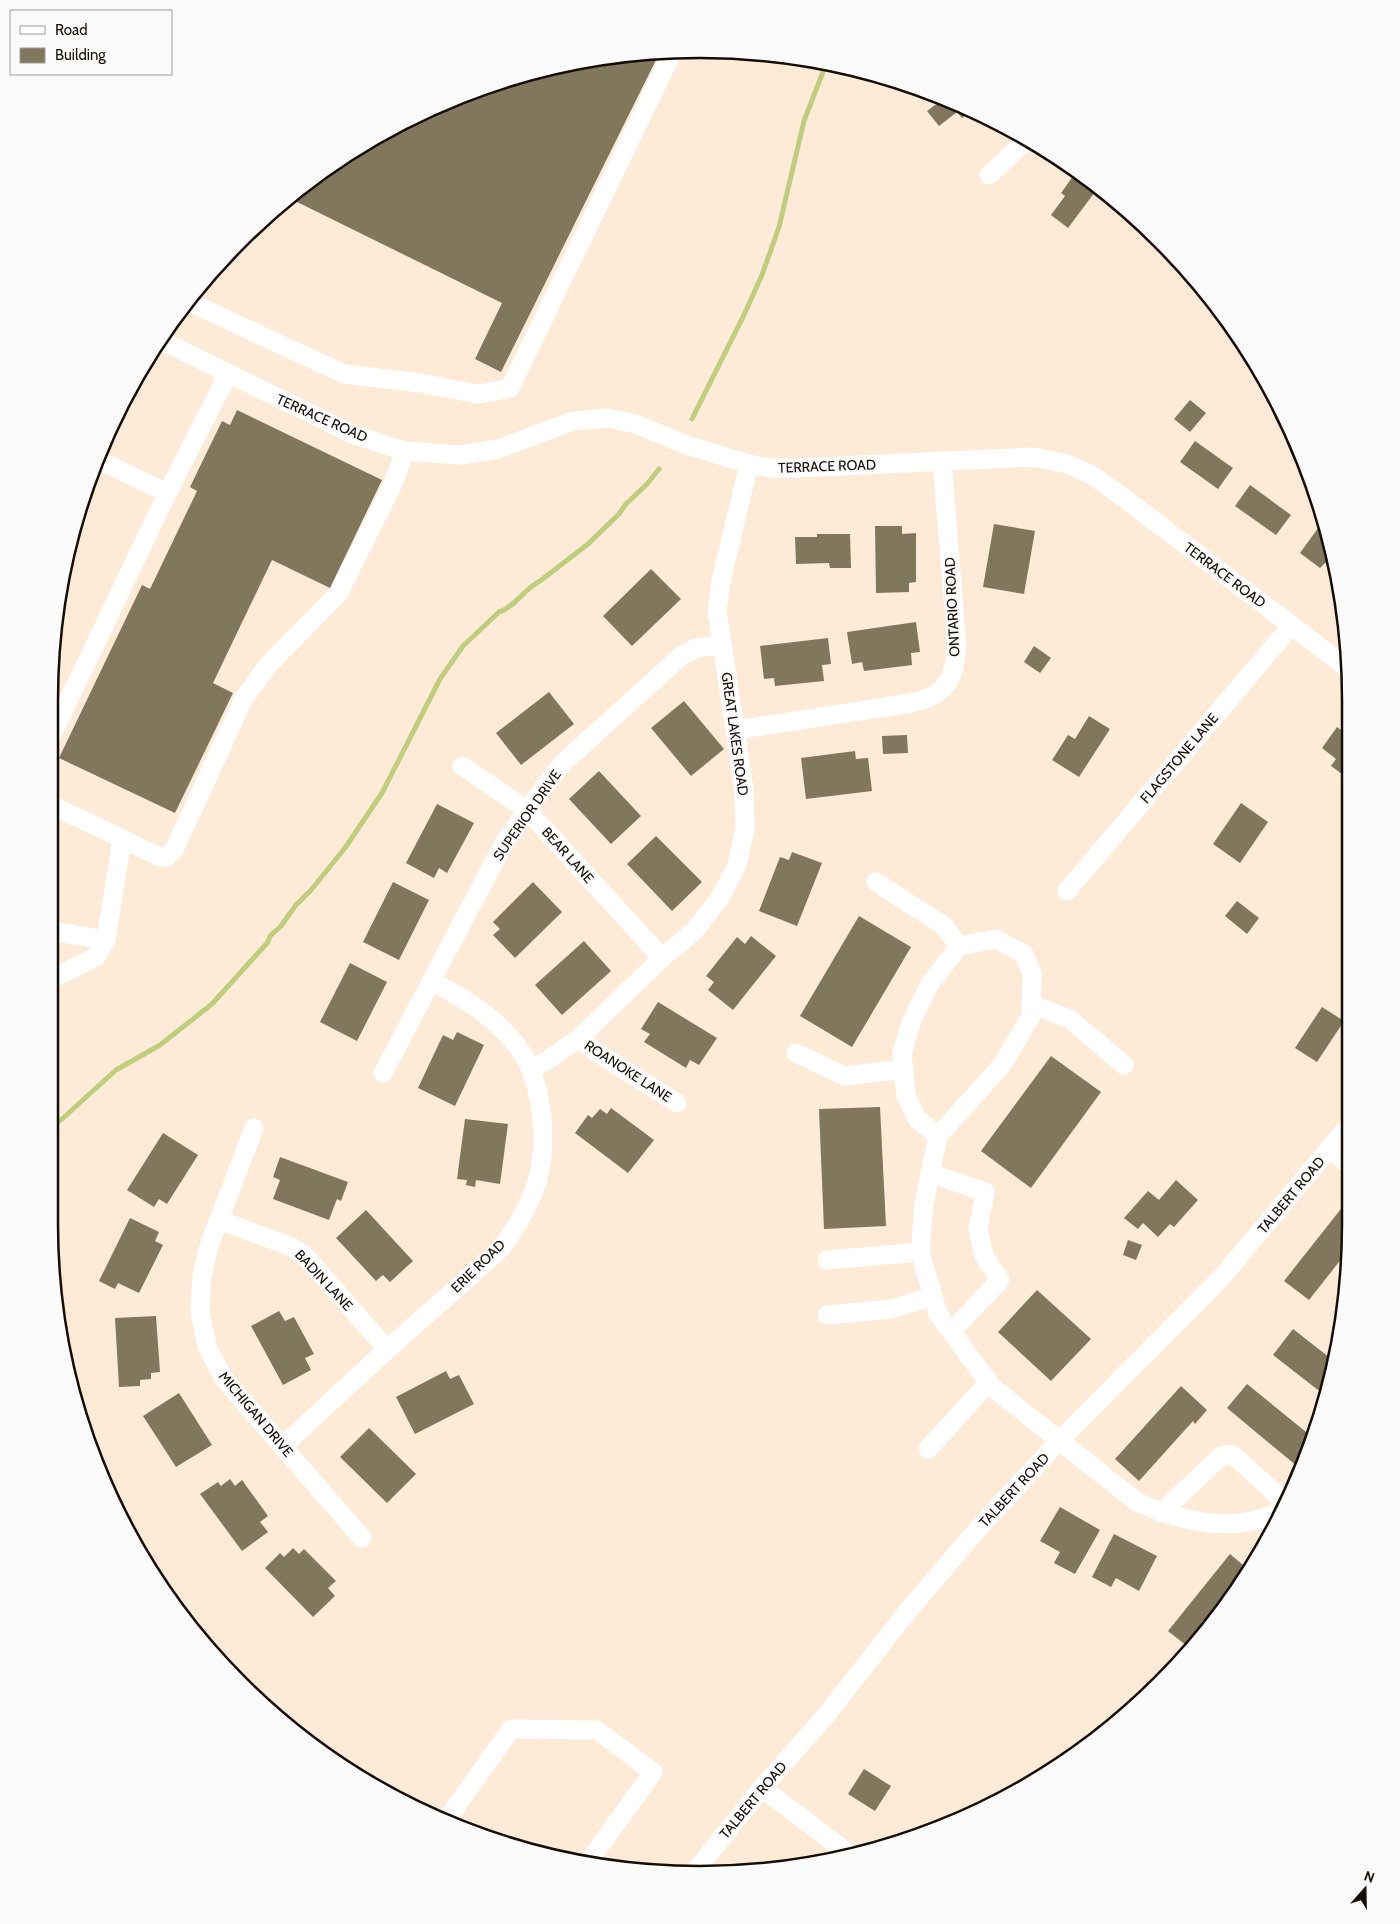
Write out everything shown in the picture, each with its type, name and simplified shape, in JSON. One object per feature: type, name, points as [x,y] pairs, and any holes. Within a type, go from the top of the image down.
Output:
[{"type":"street","points":[[194,304],[344,374],[420,383],[478,394],[510,388],[669,59]]},
{"type":"street","points":[[989,175],[1022,145]]},
{"type":"street","name":"TERRACE ROAD","points":[[166,343],[354,435],[405,451],[461,455],[498,449],[573,421],[608,418],[636,424],[682,444],[749,464],[770,468],[1033,457],[1068,464],[1084,472],[1128,501],[1341,663]]},
{"type":"street","points":[[58,722],[168,493],[228,374]]},
{"type":"street","points":[[58,808],[158,856],[166,857],[174,850],[243,700],[268,666],[338,594],[393,484],[405,451]]},
{"type":"street","name":"ONTARIO ROAD","points":[[736,730],[911,703],[928,699],[945,686],[955,669],[957,647],[942,460]]},
{"type":"street","points":[[103,462],[168,493]]},
{"type":"street","name":"GREAT LAKES ROAD","points":[[531,1069],[545,1062],[579,1038],[699,924],[720,898],[737,865],[745,828],[744,789],[717,611],[721,581],[749,464]]},
{"type":"street","name":"FLAGSTONE LANE","points":[[1067,891],[1291,626]]},
{"type":"street","name":"SUPERIOR DRIVE","points":[[383,1073],[504,843],[564,762],[681,656],[696,648],[721,644]]},
{"type":"street","name":"BEAR LANE","points":[[462,766],[527,810],[662,958]]},
{"type":"street","points":[[58,976],[96,957],[106,940],[122,839]]},
{"type":"street","points":[[876,882],[944,926],[959,946]]},
{"type":"street","points":[[58,932],[106,940]]},
{"type":"street","points":[[938,1136],[918,1119],[906,1096],[902,1054],[911,1023],[929,985],[959,946],[996,939],[1024,954],[1032,974],[1031,1016],[1002,1065],[938,1136],[924,1204],[920,1252],[938,1314],[989,1382],[1090,1466],[1137,1502],[1161,1513],[1184,1520],[1212,1525],[1240,1523],[1273,1513]]},
{"type":"street","name":"ERIE ROAD","points":[[283,1446],[502,1246],[522,1216],[534,1191],[543,1160],[543,1130],[539,1099],[531,1069],[510,1038],[490,1018],[461,996],[431,981]]},
{"type":"street","points":[[1031,1004],[1070,1019],[1124,1065]]},
{"type":"street","name":"ROANOKE LANE","points":[[579,1038],[596,1052],[677,1103]]},
{"type":"street","points":[[796,1053],[844,1076],[904,1069]]},
{"type":"street","name":"MICHIGAN DRIVE","points":[[254,1128],[210,1243],[202,1275],[200,1313],[208,1349],[225,1380],[362,1538]]},
{"type":"street","name":"TALBERT ROAD","points":[[699,1866],[762,1788],[828,1713],[913,1605],[976,1531],[1060,1440],[1221,1278],[1342,1133]]},
{"type":"street","points":[[1330,1148],[1342,1159]]},
{"type":"street","points":[[930,1173],[985,1192],[978,1229],[984,1256],[1000,1280],[951,1332]]},
{"type":"street","name":"BADIN LANE","points":[[219,1220],[292,1247],[304,1255],[387,1349]]},
{"type":"street","points":[[827,1260],[920,1252]]},
{"type":"street","points":[[827,1315],[892,1309],[932,1296]]},
{"type":"street","points":[[928,1448],[989,1382]]},
{"type":"street","points":[[1161,1513],[1222,1455],[1233,1455],[1276,1509]]},
{"type":"street","points":[[450,1816],[511,1729],[597,1730],[653,1772],[593,1857]]},
{"type":"street","points":[[762,1788],[844,1850]]},
{"type":"building","points":[[656,59],[501,372],[475,359],[502,303],[295,201],[343,166],[379,144],[454,106],[534,79],[616,63]]},
{"type":"building","points":[[938,103],[965,115],[962,118],[957,112],[939,126],[927,111]]},
{"type":"building","points":[[1072,177],[1094,193],[1068,228],[1051,215],[1065,196],[1061,193]]},
{"type":"building","points":[[1190,400],[1206,413],[1190,432],[1174,419]]},
{"type":"building","points":[[237,410],[382,480],[330,588],[272,560],[213,683],[233,693],[175,813],[59,758],[142,585],[150,589],[197,491],[190,487],[222,421],[230,425]]},
{"type":"building","points":[[1195,441],[1233,468],[1218,489],[1180,462]]},
{"type":"building","points":[[1250,485],[1291,515],[1276,535],[1235,506]]},
{"type":"building","points":[[994,524],[1035,531],[1024,594],[983,587]]},
{"type":"building","points":[[875,526],[902,526],[902,534],[916,533],[916,582],[909,583],[909,592],[876,593]]},
{"type":"building","points":[[1319,527],[1328,565],[1325,563],[1320,568],[1300,553]]},
{"type":"building","points":[[817,534],[850,534],[851,568],[830,568],[829,563],[796,564],[795,537],[817,537]]},
{"type":"building","points":[[651,569],[681,599],[632,646],[603,616]]},
{"type":"building","points":[[916,622],[920,652],[911,653],[912,665],[864,671],[862,662],[852,664],[847,632]]},
{"type":"building","points":[[828,638],[831,664],[822,665],[824,681],[775,686],[774,678],[764,679],[760,646]]},
{"type":"building","points":[[1034,646],[1051,658],[1040,673],[1024,662]]},
{"type":"building","points":[[549,692],[574,724],[521,765],[496,733]]},
{"type":"building","points":[[684,701],[724,749],[691,776],[651,728]]},
{"type":"building","points":[[1089,716],[1110,729],[1079,777],[1052,760],[1068,735],[1075,739]]},
{"type":"building","points":[[1337,727],[1342,731],[1342,774],[1331,766],[1336,759],[1322,748]]},
{"type":"building","points":[[907,735],[908,753],[883,754],[882,736]]},
{"type":"building","points":[[855,751],[856,759],[868,758],[872,791],[806,799],[801,758]]},
{"type":"building","points":[[599,771],[641,816],[611,844],[569,799]]},
{"type":"building","points":[[1241,803],[1268,822],[1240,863],[1213,844]]},
{"type":"building","points":[[437,804],[474,823],[447,873],[439,868],[434,878],[406,863]]},
{"type":"building","points":[[656,836],[702,882],[672,911],[627,864]]},
{"type":"building","points":[[792,852],[822,863],[797,926],[759,911],[780,857],[789,860]]},
{"type":"building","points":[[393,882],[429,900],[399,960],[363,942]]},
{"type":"building","points":[[533,882],[562,912],[515,958],[493,935],[500,929],[493,922]]},
{"type":"building","points":[[1237,901],[1259,918],[1247,934],[1225,916]]},
{"type":"building","points":[[859,916],[911,947],[852,1047],[800,1016]]},
{"type":"building","points":[[751,936],[776,956],[733,1010],[708,990],[714,982],[706,976],[737,937],[745,944]]},
{"type":"building","points":[[584,941],[611,971],[562,1015],[535,985]]},
{"type":"building","points":[[350,963],[387,982],[357,1041],[320,1022]]},
{"type":"building","points":[[658,1002],[717,1038],[699,1065],[690,1060],[686,1068],[644,1042],[650,1034],[641,1029]]},
{"type":"building","points":[[1322,1007],[1342,1020],[1342,1024],[1317,1062],[1295,1048]]},
{"type":"building","points":[[457,1032],[484,1045],[455,1106],[418,1088],[443,1035],[453,1040]]},
{"type":"building","points":[[1051,1056],[1101,1092],[1031,1188],[981,1151]]},
{"type":"building","points":[[880,1107],[886,1226],[824,1229],[819,1109]]},
{"type":"building","points":[[611,1108],[654,1140],[628,1173],[575,1133],[588,1115],[592,1118],[600,1109],[607,1114]]},
{"type":"building","points":[[465,1119],[508,1124],[500,1184],[476,1180],[475,1187],[466,1185],[467,1180],[457,1179]]},
{"type":"building","points":[[163,1133],[198,1155],[167,1204],[159,1199],[154,1207],[127,1190]]},
{"type":"building","points":[[280,1157],[348,1182],[341,1201],[337,1199],[329,1220],[273,1199],[280,1180],[273,1177]]},
{"type":"building","points":[[1176,1180],[1198,1200],[1174,1227],[1170,1224],[1158,1237],[1143,1223],[1138,1229],[1124,1218],[1148,1191],[1159,1200]]},
{"type":"building","points":[[1342,1208],[1341,1259],[1309,1300],[1284,1281]]},
{"type":"building","points":[[366,1210],[413,1261],[390,1282],[383,1275],[376,1281],[336,1238]]},
{"type":"building","points":[[130,1218],[159,1232],[155,1241],[163,1245],[139,1293],[118,1283],[115,1289],[99,1281]]},
{"type":"building","points":[[1128,1240],[1142,1245],[1136,1260],[1123,1255]]},
{"type":"building","points":[[1037,1290],[1091,1339],[1051,1381],[998,1332]]},
{"type":"building","points":[[279,1311],[285,1321],[294,1317],[314,1354],[305,1358],[311,1370],[283,1385],[251,1326]]},
{"type":"building","points":[[156,1316],[160,1372],[151,1373],[151,1379],[140,1380],[140,1386],[119,1387],[115,1318]]},
{"type":"building","points":[[1293,1329],[1328,1357],[1320,1392],[1273,1355]]},
{"type":"building","points":[[446,1371],[450,1379],[459,1375],[474,1404],[415,1434],[396,1397]]},
{"type":"building","points":[[1247,1384],[1307,1433],[1296,1465],[1227,1408]]},
{"type":"building","points":[[1181,1386],[1207,1410],[1195,1424],[1193,1421],[1139,1481],[1115,1459]]},
{"type":"building","points":[[179,1393],[212,1445],[176,1467],[143,1416]]},
{"type":"building","points":[[369,1428],[416,1474],[387,1503],[340,1457]]},
{"type":"building","points":[[230,1479],[235,1486],[242,1480],[268,1516],[260,1522],[268,1532],[242,1551],[200,1494],[218,1482],[221,1486]]},
{"type":"building","points":[[1060,1507],[1100,1530],[1075,1574],[1054,1563],[1060,1552],[1040,1541]]},
{"type":"building","points":[[1114,1534],[1157,1556],[1139,1591],[1116,1578],[1111,1587],[1092,1577]]},
{"type":"building","points":[[293,1548],[299,1554],[304,1549],[336,1581],[328,1588],[335,1596],[313,1617],[265,1568],[280,1553],[284,1557]]},
{"type":"building","points":[[1230,1554],[1244,1565],[1210,1615],[1186,1645],[1168,1631]]},
{"type":"building","points":[[864,1769],[891,1786],[875,1811],[848,1794]]},
{"type":"waterway","points":[[692,419],[762,275],[779,227],[804,121],[824,70]]},
{"type":"waterway","points":[[58,1121],[116,1070],[160,1045],[212,1004],[268,942],[270,936],[281,926],[296,905],[311,890],[345,848],[382,793],[440,679],[463,646],[499,612],[505,610],[534,584],[588,544],[619,514],[659,469]]}]
